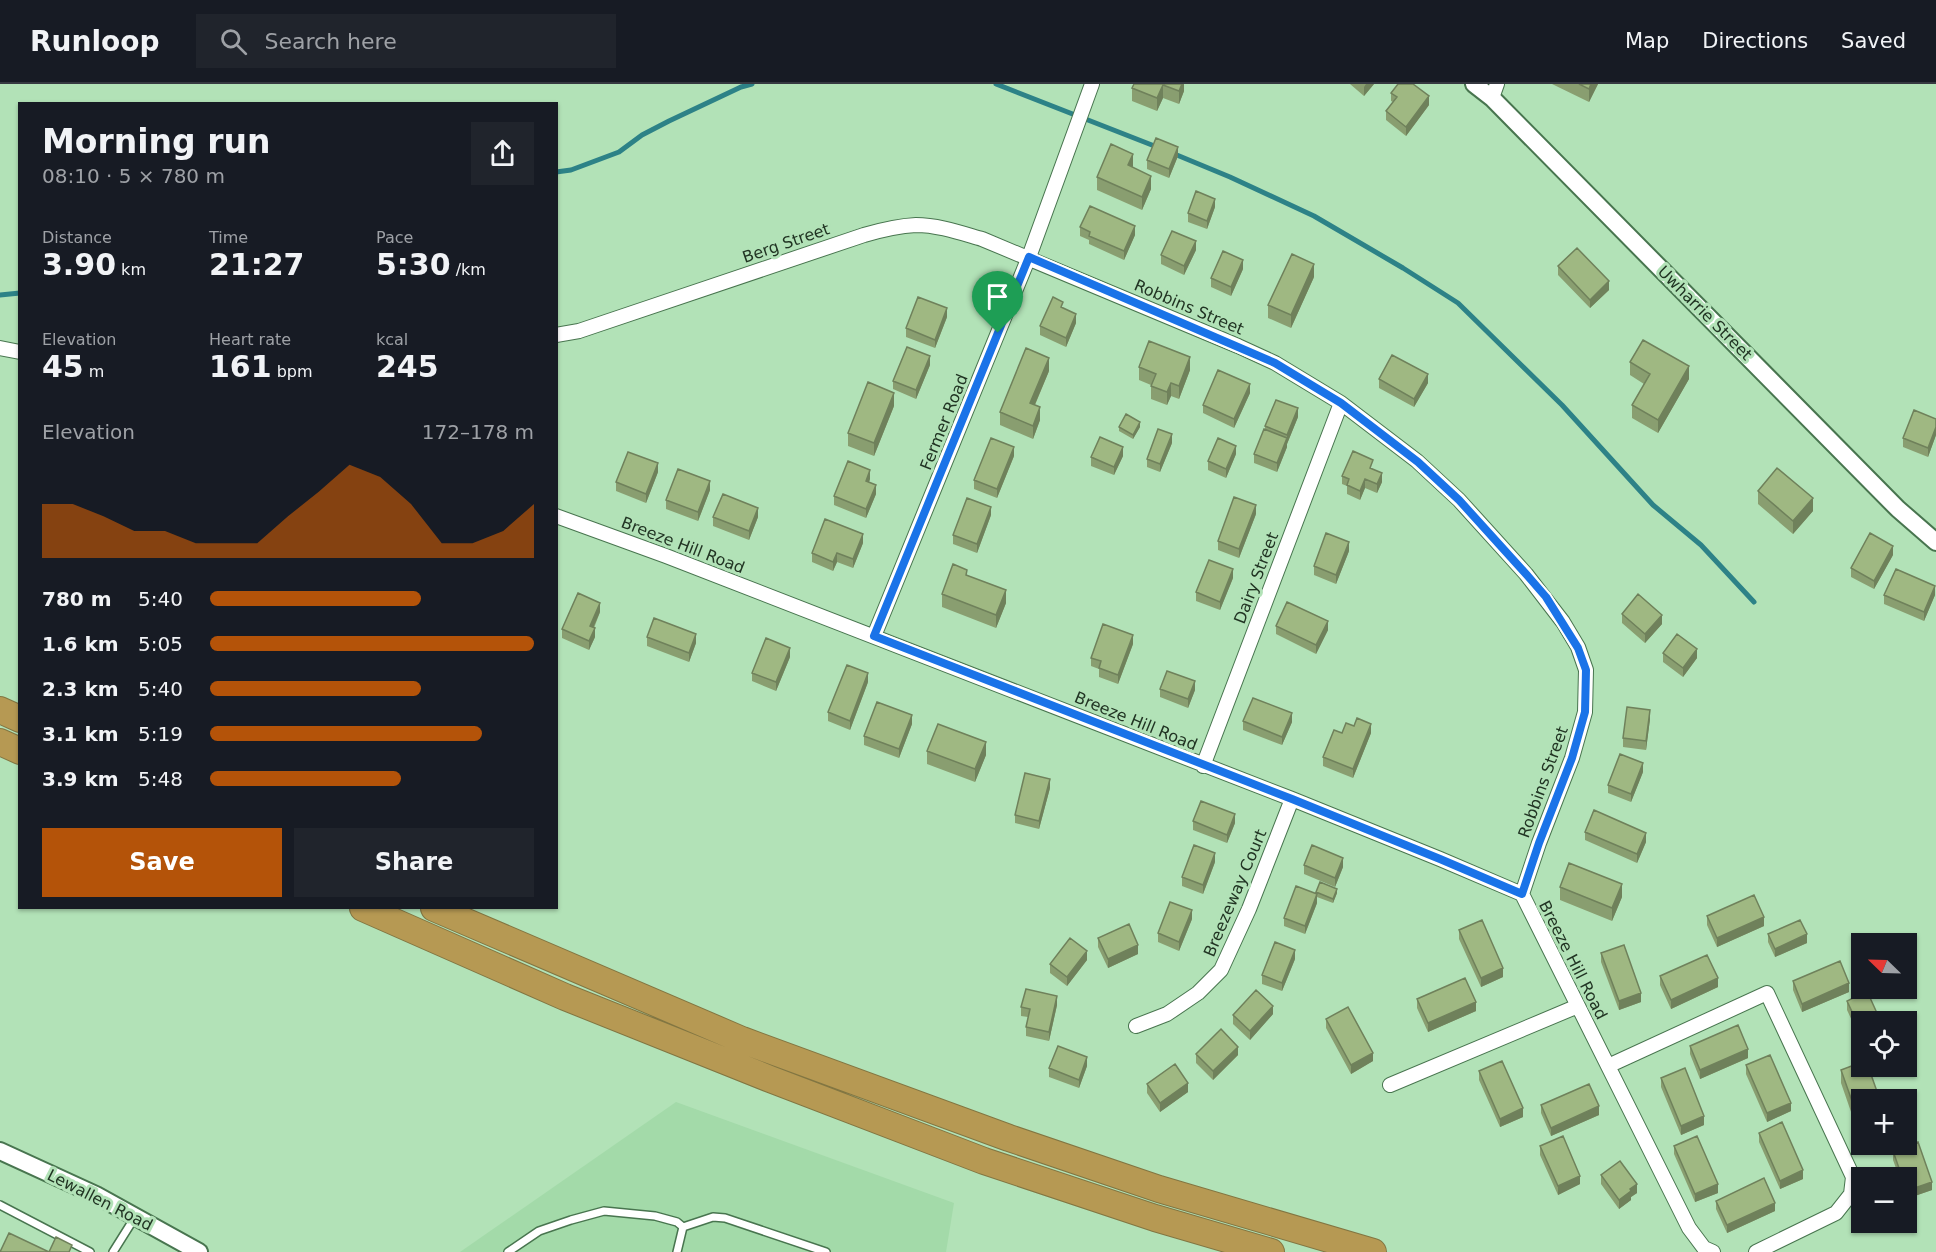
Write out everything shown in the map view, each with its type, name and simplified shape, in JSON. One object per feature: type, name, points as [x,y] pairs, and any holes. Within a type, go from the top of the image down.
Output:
[{"type":"highway","points":[[0,710],[18,718]]},
{"type":"highway","points":[[0,742],[18,750]]},
{"type":"highway","points":[[365,909],[565,997],[984,1161],[1155,1218],[1271,1252]]},
{"type":"highway","points":[[436,909],[742,1040],[1009,1138],[1159,1189],[1373,1252]]},
{"type":"street","name":"Fermer Road","points":[[874,636],[1029,257],[1092,84]]},
{"type":"street","name":"Uwharrie Street","points":[[1474,84],[1495,91],[1898,509],[1936,542]]},
{"type":"street","name":"Berg Street","points":[[558,335],[579,331],[864,235],[891,228],[917,225],[945,228],[1029,257]]},
{"type":"street","name":"Robbins Street","points":[[1029,257],[1275,363],[1341,403],[1418,462],[1459,500],[1546,597],[1563,622],[1582,658],[1586,670],[1585,712],[1572,758],[1522,894]]},
{"type":"street","points":[[0,348],[18,352]]},
{"type":"street","name":"Dairy Street","points":[[1203,765],[1341,403]]},
{"type":"street","name":"Breeze Hill Road","points":[[558,517],[666,556],[1292,799],[1430,854],[1522,894],[1689,1228],[1704,1248],[1713,1252]]},
{"type":"street","name":"Breezeway Court","points":[[1136,1026],[1167,1014],[1198,993],[1221,970],[1249,909],[1292,799]]},
{"type":"street","points":[[1608,1066],[1767,993],[1852,1177],[1851,1194],[1836,1214],[1756,1252]]},
{"type":"street","points":[[1390,1085],[1578,1006]]},
{"type":"street","name":"Lewallen Road","points":[[0,1151],[96,1195],[199,1252]]},
{"type":"lane","points":[[0,1205],[90,1252]]},
{"type":"lane","points":[[508,1252],[539,1231],[604,1211],[655,1216],[677,1222],[683,1227]]},
{"type":"lane","points":[[113,1252],[135,1217]]},
{"type":"lane","points":[[683,1227],[713,1217],[725,1218],[826,1252]]},
{"type":"lane","points":[[677,1252],[683,1227]]},
{"type":"shaded area","points":[[676,1102],[954,1203],[946,1252],[460,1252]]},
{"type":"building","points":[[1134,84],[1182,84],[1179,91],[1163,85],[1157,98],[1132,88]]},
{"type":"building","points":[[1398,84],[1413,84],[1429,96],[1406,127],[1386,111],[1397,97],[1391,93]]},
{"type":"building","points":[[1579,84],[1591,84],[1589,89]]},
{"type":"building","points":[[1156,138],[1178,147],[1169,169],[1147,160]]},
{"type":"building","points":[[1111,144],[1133,154],[1128,165],[1151,176],[1142,197],[1097,177]]},
{"type":"building","points":[[1196,191],[1215,199],[1207,221],[1188,213]]},
{"type":"building","points":[[1090,206],[1135,226],[1124,251],[1089,236],[1090,232],[1080,227]]},
{"type":"building","points":[[1172,231],[1196,241],[1184,266],[1161,255]]},
{"type":"building","points":[[1577,248],[1609,281],[1590,300],[1558,266]]},
{"type":"building","points":[[1223,251],[1243,260],[1231,287],[1211,278]]},
{"type":"building","points":[[1292,254],[1314,264],[1291,315],[1268,305]]},
{"type":"building","points":[[918,297],[947,308],[935,340],[906,328]]},
{"type":"building","points":[[1053,297],[1063,302],[1061,307],[1076,314],[1066,338],[1040,326]]},
{"type":"building","points":[[1643,340],[1689,366],[1658,420],[1632,405],[1650,374],[1630,362]]},
{"type":"building","points":[[1149,341],[1190,357],[1179,386],[1171,383],[1167,392],[1151,386],[1156,374],[1139,367]]},
{"type":"building","points":[[907,347],[930,356],[916,390],[893,381]]},
{"type":"building","points":[[1026,348],[1049,358],[1030,403],[1040,407],[1033,426],[1000,412]]},
{"type":"building","points":[[1392,355],[1428,374],[1414,399],[1379,379]]},
{"type":"building","points":[[1218,370],[1250,384],[1234,419],[1203,405]]},
{"type":"building","points":[[868,382],[894,393],[874,443],[848,433]]},
{"type":"building","points":[[1276,400],[1298,408],[1287,435],[1265,426]]},
{"type":"building","points":[[1914,410],[1936,419],[1936,427],[1928,448],[1903,438]]},
{"type":"building","points":[[1126,414],[1140,422],[1133,435],[1119,427]]},
{"type":"building","points":[[1158,429],[1172,434],[1160,464],[1147,459]]},
{"type":"building","points":[[1264,429],[1287,438],[1277,463],[1254,454]]},
{"type":"building","points":[[1100,437],[1123,447],[1114,467],[1091,457]]},
{"type":"building","points":[[991,438],[1014,447],[997,489],[974,480]]},
{"type":"building","points":[[1218,438],[1236,446],[1226,469],[1208,461]]},
{"type":"building","points":[[1353,451],[1373,460],[1370,468],[1382,473],[1377,484],[1365,479],[1360,491],[1347,485],[1349,479],[1342,476]]},
{"type":"building","points":[[628,452],[658,463],[646,494],[616,482]]},
{"type":"building","points":[[848,461],[870,470],[866,481],[876,485],[866,509],[834,496]]},
{"type":"building","points":[[1777,468],[1813,498],[1793,521],[1758,491]]},
{"type":"building","points":[[678,469],[710,481],[698,512],[666,500]]},
{"type":"building","points":[[723,494],[758,508],[749,531],[713,517]]},
{"type":"building","points":[[1234,497],[1256,505],[1239,549],[1218,541]]},
{"type":"building","points":[[967,498],[991,507],[977,544],[953,535]]},
{"type":"building","points":[[825,519],[863,534],[853,559],[837,553],[833,562],[812,553]]},
{"type":"building","points":[[1326,533],[1349,542],[1336,575],[1314,566]]},
{"type":"building","points":[[1870,533],[1893,546],[1874,581],[1851,568]]},
{"type":"building","points":[[1209,560],[1233,569],[1220,602],[1196,592]]},
{"type":"building","points":[[953,564],[967,570],[966,575],[1006,590],[996,615],[942,594]]},
{"type":"building","points":[[1896,569],[1935,586],[1924,612],[1884,595]]},
{"type":"building","points":[[578,593],[600,603],[590,626],[595,628],[589,641],[562,629]]},
{"type":"building","points":[[1638,594],[1662,615],[1645,634],[1622,614]]},
{"type":"building","points":[[1287,602],[1328,621],[1316,645],[1276,626]]},
{"type":"building","points":[[654,618],[696,634],[689,653],[647,637]]},
{"type":"building","points":[[1103,624],[1133,635],[1118,675],[1099,668],[1101,661],[1091,658]]},
{"type":"building","points":[[1677,634],[1697,649],[1683,668],[1663,653]]},
{"type":"building","points":[[766,638],[790,648],[776,682],[752,673]]},
{"type":"building","points":[[847,665],[868,673],[850,721],[828,712]]},
{"type":"building","points":[[1167,671],[1195,681],[1188,699],[1160,689]]},
{"type":"building","points":[[1253,698],[1292,713],[1282,737],[1243,721]]},
{"type":"building","points":[[877,702],[912,715],[899,749],[864,736]]},
{"type":"building","points":[[1627,707],[1650,710],[1646,741],[1623,738]]},
{"type":"building","points":[[1357,718],[1371,724],[1353,769],[1323,757],[1334,730],[1342,733],[1346,723],[1354,726]]},
{"type":"building","points":[[938,724],[986,742],[975,769],[927,751]]},
{"type":"building","points":[[1620,754],[1643,763],[1631,794],[1608,785]]},
{"type":"building","points":[[1025,773],[1050,779],[1039,821],[1015,815]]},
{"type":"building","points":[[1201,801],[1235,814],[1227,835],[1193,821]]},
{"type":"building","points":[[1594,810],[1646,833],[1637,854],[1585,832]]},
{"type":"building","points":[[1194,845],[1215,853],[1203,885],[1182,877]]},
{"type":"building","points":[[1312,845],[1343,858],[1335,878],[1304,865]]},
{"type":"building","points":[[1569,863],[1622,884],[1612,908],[1560,887]]},
{"type":"building","points":[[1320,882],[1337,889],[1333,899],[1316,892]]},
{"type":"building","points":[[1296,886],[1317,894],[1305,926],[1284,918]]},
{"type":"building","points":[[1754,895],[1764,917],[1717,938],[1707,916]]},
{"type":"building","points":[[1170,902],[1192,910],[1179,942],[1158,933]]},
{"type":"building","points":[[1482,920],[1503,968],[1481,978],[1459,930]]},
{"type":"building","points":[[1800,920],[1807,934],[1775,949],[1768,934]]},
{"type":"building","points":[[1129,924],[1138,945],[1108,959],[1098,938]]},
{"type":"building","points":[[1070,938],[1087,951],[1067,977],[1050,964]]},
{"type":"building","points":[[1275,942],[1295,950],[1282,983],[1262,975]]},
{"type":"building","points":[[1624,945],[1641,993],[1619,1001],[1601,953]]},
{"type":"building","points":[[1707,955],[1718,978],[1671,1000],[1660,976]]},
{"type":"building","points":[[1840,961],[1849,983],[1802,1004],[1793,981]]},
{"type":"building","points":[[1465,978],[1476,1002],[1428,1023],[1417,999]]},
{"type":"building","points":[[1026,989],[1057,996],[1049,1032],[1026,1027],[1030,1009],[1021,1007]]},
{"type":"building","points":[[1256,990],[1273,1006],[1250,1031],[1233,1015]]},
{"type":"building","points":[[1871,999],[1876,1011],[1852,1011],[1847,1001]]},
{"type":"building","points":[[1348,1007],[1373,1053],[1351,1065],[1326,1019]]},
{"type":"building","points":[[1738,1025],[1748,1049],[1700,1070],[1690,1046]]},
{"type":"building","points":[[1221,1029],[1238,1047],[1213,1071],[1196,1054]]},
{"type":"building","points":[[1058,1046],[1087,1057],[1079,1080],[1049,1068]]},
{"type":"building","points":[[1770,1055],[1791,1103],[1767,1113],[1746,1065]]},
{"type":"building","points":[[1502,1061],[1523,1108],[1500,1119],[1479,1071]]},
{"type":"building","points":[[1175,1064],[1188,1083],[1160,1103],[1147,1084]]},
{"type":"building","points":[[1851,1066],[1851,1077],[1872,1077],[1876,1089],[1851,1089],[1851,1098],[1841,1070]]},
{"type":"building","points":[[1685,1068],[1704,1116],[1681,1126],[1661,1078]]},
{"type":"building","points":[[1589,1084],[1599,1106],[1551,1128],[1541,1105]]},
{"type":"building","points":[[1782,1122],[1803,1170],[1780,1181],[1759,1133]]},
{"type":"building","points":[[1563,1136],[1580,1176],[1558,1186],[1540,1146]]},
{"type":"building","points":[[1697,1136],[1718,1184],[1695,1194],[1674,1146]]},
{"type":"building","points":[[1917,1142],[1932,1182],[1917,1187],[1917,1167],[1899,1167],[1894,1155],[1917,1155]]},
{"type":"building","points":[[1620,1161],[1637,1184],[1619,1200],[1601,1175]]},
{"type":"building","points":[[1764,1178],[1775,1203],[1727,1225],[1716,1201]]},
{"type":"building","points":[[9,1233],[49,1252],[0,1252]]},
{"type":"building","points":[[56,1237],[72,1245],[69,1252],[49,1252]]},
{"type":"waterway","points":[[558,172],[571,170],[619,152],[642,135],[669,121],[752,84]]},
{"type":"waterway","points":[[996,84],[1157,147]]},
{"type":"waterway","points":[[1172,153],[1314,216],[1458,303],[1562,405],[1653,505],[1701,545],[1754,602]]},
{"type":"waterway","points":[[0,295],[18,293]]},
{"type":"route","points":[[1029,257],[1275,363],[1341,403],[1373,426],[1418,462],[1459,500],[1546,597],[1578,648],[1586,670],[1585,712],[1572,758],[1522,894],[1292,799],[874,636],[998,333],[1029,257]]}]
